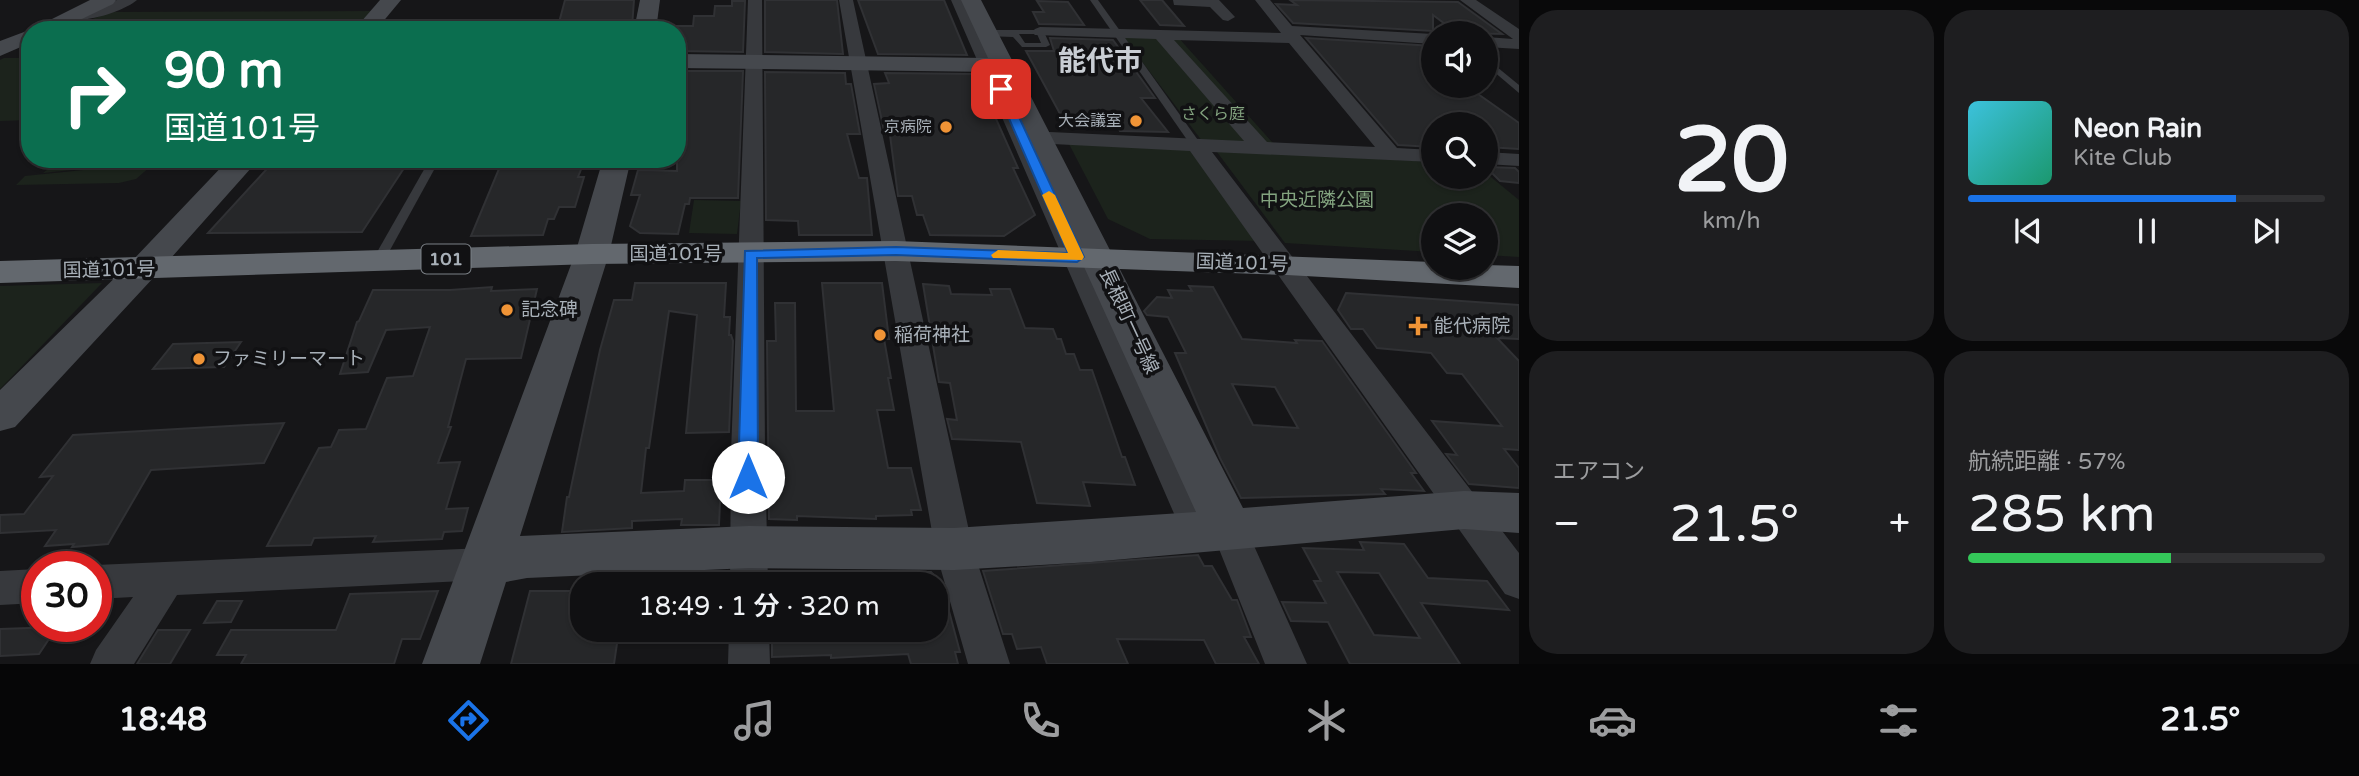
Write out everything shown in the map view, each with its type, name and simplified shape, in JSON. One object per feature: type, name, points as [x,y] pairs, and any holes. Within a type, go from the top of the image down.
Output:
[{"type":"highway","name":"国道101号","points":[[0,272],[143,270],[592,254],[896,251],[1287,264],[1519,277]]},
{"type":"street","points":[[61,21],[106,0]]},
{"type":"street","points":[[72,16],[92,14],[130,0]]},
{"type":"street","points":[[372,21],[391,0]]},
{"type":"street","points":[[646,21],[650,0]]},
{"type":"street","points":[[749,566],[750,254],[755,0]]},
{"type":"street","points":[[846,0],[954,549],[989,664]]},
{"type":"street","points":[[686,61],[857,63],[992,49],[958,0]]},
{"type":"street","name":"長根町一号線","points":[[971,0],[1030,137],[1215,531]]},
{"type":"street","points":[[1262,0],[1391,153]]},
{"type":"street","points":[[1467,0],[1519,36]]},
{"type":"street","points":[[1182,8],[1286,29]]},
{"type":"street","points":[[1040,32],[1160,34],[1286,29],[1421,38]]},
{"type":"street","points":[[1160,34],[1261,148]]},
{"type":"street","points":[[0,49],[21,39]]},
{"type":"street","points":[[1498,43],[1519,44]]},
{"type":"street","points":[[1030,137],[1421,155]]},
{"type":"street","points":[[1196,145],[1287,264],[1519,582]]},
{"type":"street","points":[[1498,159],[1519,160]]},
{"type":"street","points":[[0,416],[143,270],[237,168]]},
{"type":"street","points":[[451,664],[592,254],[615,168]]},
{"type":"street","points":[[112,581],[484,564],[527,556],[749,566],[1464,510],[1519,513]]},
{"type":"street","points":[[1215,531],[1286,664]]},
{"type":"street","points":[[111,664],[167,578]]},
{"type":"street","points":[[0,588],[21,587]]},
{"type":"street","points":[[749,642],[749,664]]},
{"type":"lane","points":[[1094,0],[1196,145]]},
{"type":"lane","points":[[992,49],[1016,35],[1022,45],[1046,45],[1040,32],[992,49]]},
{"type":"lane","points":[[1498,72],[1519,90]]},
{"type":"lane","points":[[378,261],[430,168]]},
{"type":"green space","points":[[373,11],[362,21],[87,21],[111,12]]},
{"type":"green space","name":"さくら庭","points":[[1122,35],[1177,36],[1273,143],[1202,141]]},
{"type":"green space","points":[[21,58],[21,120],[0,121],[0,60]]},
{"type":"green space","points":[[1069,144],[1188,148],[1263,241],[1150,239],[1108,219]]},
{"type":"green space","name":"中央近隣公園","points":[[1217,152],[1421,161],[1421,189],[1498,189],[1498,183],[1519,200],[1519,257],[1498,256],[1498,203],[1421,203],[1421,251],[1285,243]]},
{"type":"green space","points":[[49,168],[91,168],[43,173]]},
{"type":"green space","points":[[103,168],[149,168],[136,179],[119,183],[16,185],[25,176]]},
{"type":"green space","points":[[694,200],[741,201],[737,234],[689,233]]},
{"type":"green space","points":[[102,283],[0,389],[0,286]]},
{"type":"building","points":[[565,0],[634,0],[632,21],[559,21]]},
{"type":"building","points":[[765,0],[837,0],[843,54],[765,52]]},
{"type":"building","points":[[858,0],[944,0],[967,55],[878,54]]},
{"type":"building","points":[[1140,0],[1162,0],[1184,26],[1160,25]]},
{"type":"building","points":[[1290,0],[1458,2],[1484,21],[1441,21],[1433,15],[1433,21],[1421,21],[1421,30],[1293,23],[1276,4],[1297,5]]},
{"type":"building","points":[[732,1],[745,1],[743,52],[686,51],[686,26],[693,26],[694,16],[714,16],[715,6],[732,6]]},
{"type":"building","points":[[1037,1],[1068,2],[1084,25],[1039,24],[1033,12],[1044,12]]},
{"type":"building","points":[[1050,38],[1113,40],[1155,98],[1141,98],[1168,132],[1120,131],[1116,124],[1065,123],[1026,51],[1054,51]]},
{"type":"building","points":[[1306,38],[1421,45],[1421,98],[1484,98],[1519,123],[1519,149],[1498,148],[1498,112],[1421,112],[1421,146],[1398,145]]},
{"type":"building","points":[[686,71],[743,71],[738,198],[690,198],[689,204],[685,204],[678,234],[640,233],[630,226],[640,195],[631,195],[638,170],[677,171],[677,168],[686,168]]},
{"type":"building","points":[[765,72],[845,73],[846,84],[851,84],[860,134],[847,134],[859,178],[867,178],[872,235],[799,235],[798,221],[766,220]]},
{"type":"building","points":[[885,73],[976,74],[1018,168],[1013,168],[1035,215],[1004,236],[930,235],[923,215],[917,215],[912,196],[898,196],[890,135],[885,135],[874,84],[889,83]]},
{"type":"building","points":[[1498,167],[1515,168],[1519,172],[1519,183],[1500,181]]},
{"type":"building","points":[[268,168],[404,168],[362,232],[208,233]]},
{"type":"building","points":[[499,168],[582,168],[578,177],[584,177],[575,207],[559,207],[554,219],[548,219],[543,235],[471,236]]},
{"type":"building","points":[[635,283],[726,283],[724,317],[730,317],[729,335],[733,341],[729,432],[686,433],[697,315],[669,311],[641,493],[684,491],[685,480],[721,480],[719,525],[681,525],[682,519],[632,521],[632,528],[562,532],[567,497],[614,300],[632,300]]},
{"type":"building","points":[[822,283],[882,283],[889,339],[884,339],[894,410],[877,410],[888,468],[911,468],[921,510],[911,510],[912,515],[876,516],[876,519],[797,516],[797,520],[769,519],[767,341],[776,341],[775,303],[795,303],[796,411],[834,411]]},
{"type":"building","points":[[923,284],[949,286],[951,294],[992,295],[990,289],[1010,289],[1025,328],[1053,329],[1057,339],[1061,339],[1066,354],[1074,354],[1080,370],[1092,370],[1122,457],[1125,457],[1135,485],[1083,482],[1090,506],[1037,503],[1021,442],[952,439],[947,419],[957,420],[950,383],[939,382]]},
{"type":"building","points":[[1189,286],[1213,287],[1242,339],[1297,343],[1295,340],[1322,341],[1416,473],[1411,473],[1424,491],[1381,489],[1385,494],[1241,498],[1220,458],[1175,353],[1186,353],[1168,317],[1147,315],[1144,311],[1157,297],[1172,298],[1168,290],[1192,291]],"holes":[[[1232,384],[1275,387],[1298,428],[1253,425]]]},
{"type":"building","points":[[492,287],[491,291],[537,289],[521,358],[466,359],[448,427],[451,427],[438,463],[460,462],[446,509],[468,508],[462,531],[444,532],[442,539],[373,542],[376,536],[314,538],[311,545],[267,546],[319,448],[331,447],[339,430],[366,429],[387,378],[413,376],[430,327],[386,330],[368,372],[340,374],[357,322],[373,290]]},
{"type":"building","points":[[1346,293],[1519,305],[1519,339],[1497,338],[1519,361],[1519,450],[1504,449],[1519,468],[1519,488],[1469,484],[1446,454],[1457,455],[1432,421],[1502,426],[1462,374],[1447,373],[1431,353],[1377,348],[1363,329],[1351,329],[1338,310]]},
{"type":"building","points":[[241,342],[224,367],[153,369],[173,344]]},
{"type":"building","points":[[284,423],[264,463],[151,470],[108,544],[45,546],[56,530],[0,533],[0,515],[24,514],[53,476],[40,477],[73,435]]},
{"type":"building","points":[[1360,542],[1404,544],[1428,578],[1487,581],[1509,610],[1421,603],[1460,664],[1350,664],[1328,622],[1291,621],[1282,602],[1326,603],[1314,581],[1321,581],[1303,548],[1364,550]],"holes":[[[1337,572],[1379,573],[1420,638],[1374,635]]]},
{"type":"building","points":[[1198,555],[1204,566],[1212,566],[1232,600],[1237,600],[1251,637],[1244,637],[1259,664],[1216,664],[1204,640],[1117,639],[1128,664],[1047,664],[1041,647],[1017,649],[1012,634],[1003,634],[983,571]]},
{"type":"building","points":[[438,591],[420,639],[402,639],[394,664],[241,664],[246,655],[217,655],[231,630],[336,630],[350,594]]},
{"type":"building","points":[[530,591],[570,591],[570,642],[617,642],[614,664],[511,664]]},
{"type":"building","points":[[217,601],[242,601],[231,622],[204,623]]},
{"type":"building","points":[[948,607],[960,652],[955,652],[958,664],[911,664],[908,654],[831,658],[831,655],[772,657],[772,642],[948,642]]},
{"type":"building","points":[[21,628],[21,642],[47,642],[39,654],[0,656],[0,629]]},
{"type":"building","points":[[158,630],[190,630],[170,664],[137,664]]},
{"type":"slow traffic","points":[[998,255],[1077,257],[1049,195]]},
{"type":"place","name":"大会議室","points":[[1136,121]]},
{"type":"place","name":"京病院","points":[[946,127]]},
{"type":"place","name":"記念碑","points":[[507,310]]},
{"type":"place","name":"能代病院","points":[[1418,326]]},
{"type":"place","name":"稲荷神社","points":[[880,335]]},
{"type":"place","name":"ファミリーマート","points":[[199,359]]},
{"type":"district","name":"能代市","points":[[1100,61]]},
{"type":"route","points":[[748,477],[750,254],[896,251],[1077,257],[1001,89]]}]
